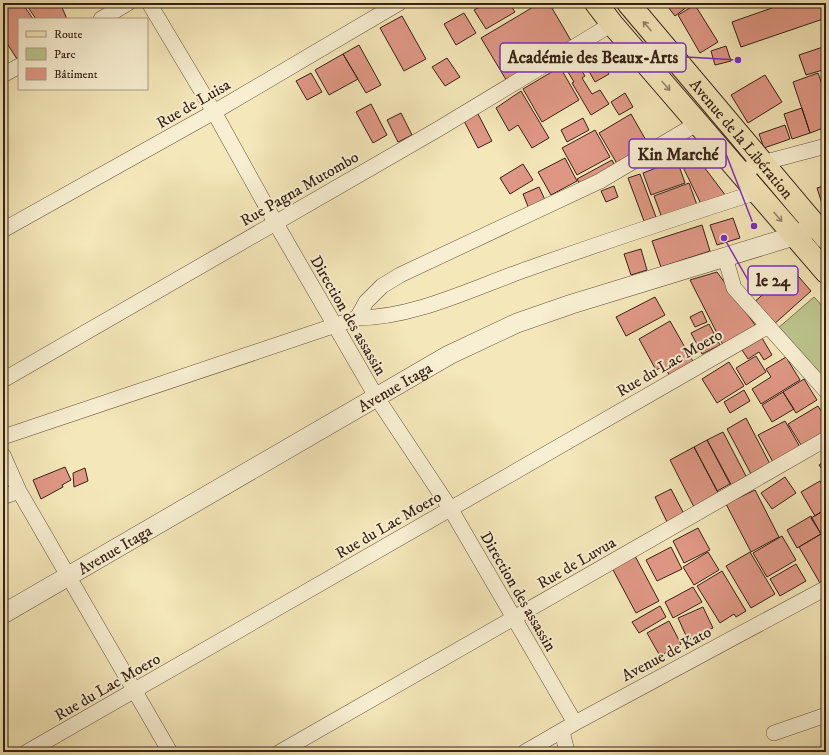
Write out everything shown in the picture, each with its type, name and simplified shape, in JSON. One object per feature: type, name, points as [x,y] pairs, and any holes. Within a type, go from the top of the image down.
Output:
[{"type":"main road","name":"Avenue de la Libération","points":[[596,3],[612,24],[826,272]]},
{"type":"main road","name":"Avenue de la Libération","points":[[628,3],[821,232]]},
{"type":"street","points":[[103,18],[128,3]]},
{"type":"street","name":"Direction des assassin","points":[[149,3],[214,112],[275,222],[377,398],[450,508],[575,723]]},
{"type":"street","name":"Rue de Luisa","points":[[3,230],[214,112],[398,3]]},
{"type":"street","name":"Rue Pagna Mutombo","points":[[3,380],[440,128],[612,24]]},
{"type":"street","points":[[3,75],[18,67]]},
{"type":"street","points":[[357,318],[366,302],[382,286],[400,275],[600,181],[698,124]]},
{"type":"street","points":[[741,172],[762,163],[826,146]]},
{"type":"street","points":[[3,437],[335,327],[357,318],[378,318],[417,309],[532,267],[757,192]]},
{"type":"street","name":"Avenue Itaga","points":[[3,614],[449,356],[517,323],[572,304],[794,236],[821,232]]},
{"type":"street","points":[[725,257],[734,288],[826,392]]},
{"type":"street","name":"Rue du Lac Moero","points":[[27,752],[134,692],[450,508],[767,327]]},
{"type":"street","name":"Rue de Luvua","points":[[280,752],[826,439]]},
{"type":"street","points":[[3,455],[19,491],[170,752]]},
{"type":"street","points":[[3,497],[19,491]]},
{"type":"street","name":"Avenue de Kato","points":[[524,752],[826,588]]},
{"type":"street","points":[[774,733],[826,715]]},
{"type":"street","points":[[562,731],[567,752]]},
{"type":"green space","points":[[814,297],[826,310],[826,383],[777,329]]},
{"type":"building","points":[[3,3],[22,3],[32,18],[18,18],[17,59],[3,37]]},
{"type":"building","points":[[25,3],[60,3],[67,18],[35,18]]},
{"type":"building","points":[[487,3],[509,3],[515,12],[486,29],[474,10]]},
{"type":"building","points":[[515,3],[527,3],[518,8]]},
{"type":"building","points":[[540,3],[549,3],[573,44],[508,83],[481,38]]},
{"type":"building","points":[[665,3],[674,3],[677,6],[681,3],[692,3],[675,16]]},
{"type":"building","points":[[786,3],[826,3],[826,18],[741,47],[732,22]]},
{"type":"building","points":[[695,5],[718,42],[700,53],[678,15]]},
{"type":"building","points":[[464,13],[476,33],[456,45],[444,24]]},
{"type":"building","points":[[402,16],[426,59],[404,71],[380,28]]},
{"type":"building","points":[[359,45],[381,85],[366,93],[343,54]]},
{"type":"building","points":[[726,46],[731,61],[715,65],[711,51]]},
{"type":"building","points":[[826,46],[826,69],[806,75],[799,55]]},
{"type":"building","points":[[343,54],[358,79],[329,95],[315,70]]},
{"type":"building","points":[[447,58],[460,77],[445,86],[432,67]]},
{"type":"building","points":[[600,58],[609,74],[595,82],[586,66]]},
{"type":"building","points":[[578,65],[585,76],[582,78],[592,94],[600,90],[609,104],[591,115],[572,83],[574,82],[568,72]]},
{"type":"building","points":[[560,67],[579,100],[542,122],[523,89]]},
{"type":"building","points":[[311,73],[322,92],[307,100],[296,81]]},
{"type":"building","points":[[818,73],[826,96],[826,127],[810,133],[793,82]]},
{"type":"building","points":[[765,75],[782,102],[748,123],[731,95]]},
{"type":"building","points":[[521,91],[549,138],[532,148],[518,125],[509,131],[496,108]]},
{"type":"building","points":[[625,93],[633,107],[619,115],[611,102]]},
{"type":"building","points":[[371,104],[387,135],[373,143],[356,112]]},
{"type":"building","points":[[802,108],[810,133],[792,139],[784,114]]},
{"type":"building","points":[[401,113],[412,135],[398,142],[387,120]]},
{"type":"building","points":[[478,114],[492,141],[478,148],[464,121]]},
{"type":"building","points":[[631,114],[651,149],[619,167],[599,133]]},
{"type":"building","points":[[583,118],[589,130],[567,142],[561,130]]},
{"type":"building","points":[[785,125],[790,139],[764,148],[759,134]]},
{"type":"building","points":[[595,130],[610,157],[577,175],[562,148]]},
{"type":"building","points":[[695,155],[729,200],[703,208],[680,161]]},
{"type":"building","points":[[565,158],[577,181],[551,195],[538,172]]},
{"type":"building","points":[[612,160],[617,170],[582,189],[577,179]]},
{"type":"building","points":[[677,160],[685,183],[651,195],[643,173]]},
{"type":"building","points":[[523,164],[533,180],[510,194],[500,178]]},
{"type":"building","points":[[640,174],[656,217],[644,221],[628,178]]},
{"type":"building","points":[[689,183],[697,205],[662,218],[654,196]]},
{"type":"building","points":[[826,185],[826,216],[817,188]]},
{"type":"building","points":[[614,186],[618,197],[606,202],[601,191]]},
{"type":"building","points":[[539,187],[546,202],[529,209],[523,194]]},
{"type":"building","points":[[733,218],[740,238],[717,245],[710,225]]},
{"type":"building","points":[[702,225],[710,251],[661,267],[652,241]]},
{"type":"building","points":[[641,249],[647,270],[631,275],[624,254]]},
{"type":"building","points":[[792,269],[811,291],[772,326],[752,304]]},
{"type":"building","points":[[717,272],[758,329],[724,347],[690,280]]},
{"type":"building","points":[[655,297],[665,315],[626,336],[616,317]]},
{"type":"building","points":[[702,311],[707,322],[695,327],[690,317]]},
{"type":"building","points":[[670,321],[695,365],[671,378],[664,366],[656,370],[639,339]]},
{"type":"building","points":[[709,324],[720,345],[702,354],[691,333]]},
{"type":"building","points":[[762,338],[772,355],[764,360],[759,352],[748,359],[742,350]]},
{"type":"building","points":[[756,356],[766,372],[746,385],[736,368]]},
{"type":"building","points":[[786,357],[800,380],[761,404],[752,389],[771,377],[766,369]]},
{"type":"building","points":[[729,362],[744,386],[717,403],[702,379]]},
{"type":"building","points":[[804,379],[817,400],[796,413],[783,392]]},
{"type":"building","points":[[744,390],[750,401],[730,413],[724,402]]},
{"type":"building","points":[[783,392],[794,409],[772,422],[762,405]]},
{"type":"building","points":[[818,406],[826,419],[826,433],[803,448],[788,424]]},
{"type":"building","points":[[746,418],[770,464],[751,474],[727,429]]},
{"type":"building","points":[[785,421],[800,447],[773,462],[758,435]]},
{"type":"building","points":[[723,432],[748,480],[733,488],[707,440]]},
{"type":"building","points":[[707,440],[730,484],[717,491],[694,447]]},
{"type":"building","points":[[694,447],[719,494],[694,507],[670,460]]},
{"type":"building","points":[[826,460],[826,475],[819,465]]},
{"type":"building","points":[[65,467],[71,480],[62,485],[63,487],[41,499],[33,480]]},
{"type":"building","points":[[85,468],[88,481],[74,487],[73,473]]},
{"type":"building","points":[[785,477],[796,493],[772,509],[761,493]]},
{"type":"building","points":[[820,481],[826,491],[826,509],[815,516],[801,492]]},
{"type":"building","points":[[671,489],[684,514],[667,522],[655,497]]},
{"type":"building","points":[[755,490],[779,537],[751,552],[726,504]]},
{"type":"building","points":[[826,509],[826,531],[821,534],[811,518]]},
{"type":"building","points":[[811,516],[821,534],[797,548],[787,530]]},
{"type":"building","points":[[698,528],[710,550],[684,563],[673,541]]},
{"type":"building","points":[[826,531],[826,580],[820,583],[799,547]]},
{"type":"building","points":[[782,536],[796,560],[767,577],[753,553]]},
{"type":"building","points":[[671,547],[682,569],[657,581],[646,560]]},
{"type":"building","points":[[708,552],[719,570],[694,585],[683,567]]},
{"type":"building","points":[[750,552],[775,594],[751,608],[726,566]]},
{"type":"building","points":[[635,556],[659,601],[636,613],[612,568]]},
{"type":"building","points":[[796,564],[806,581],[780,596],[770,579]]},
{"type":"building","points":[[722,571],[746,611],[736,617],[734,614],[720,623],[697,586]]},
{"type":"building","points":[[693,587],[702,602],[673,618],[665,602]]},
{"type":"building","points":[[660,606],[666,617],[639,633],[632,622]]},
{"type":"building","points":[[703,607],[713,628],[688,640],[678,618]]},
{"type":"building","points":[[669,621],[681,644],[660,656],[647,633]]},
{"type":"place","name":"Académie des Beaux-Arts","points":[[738,60]]},
{"type":"place","name":"Kin Marché","points":[[754,226]]},
{"type":"place","name":"le 24","points":[[724,238]]}]
